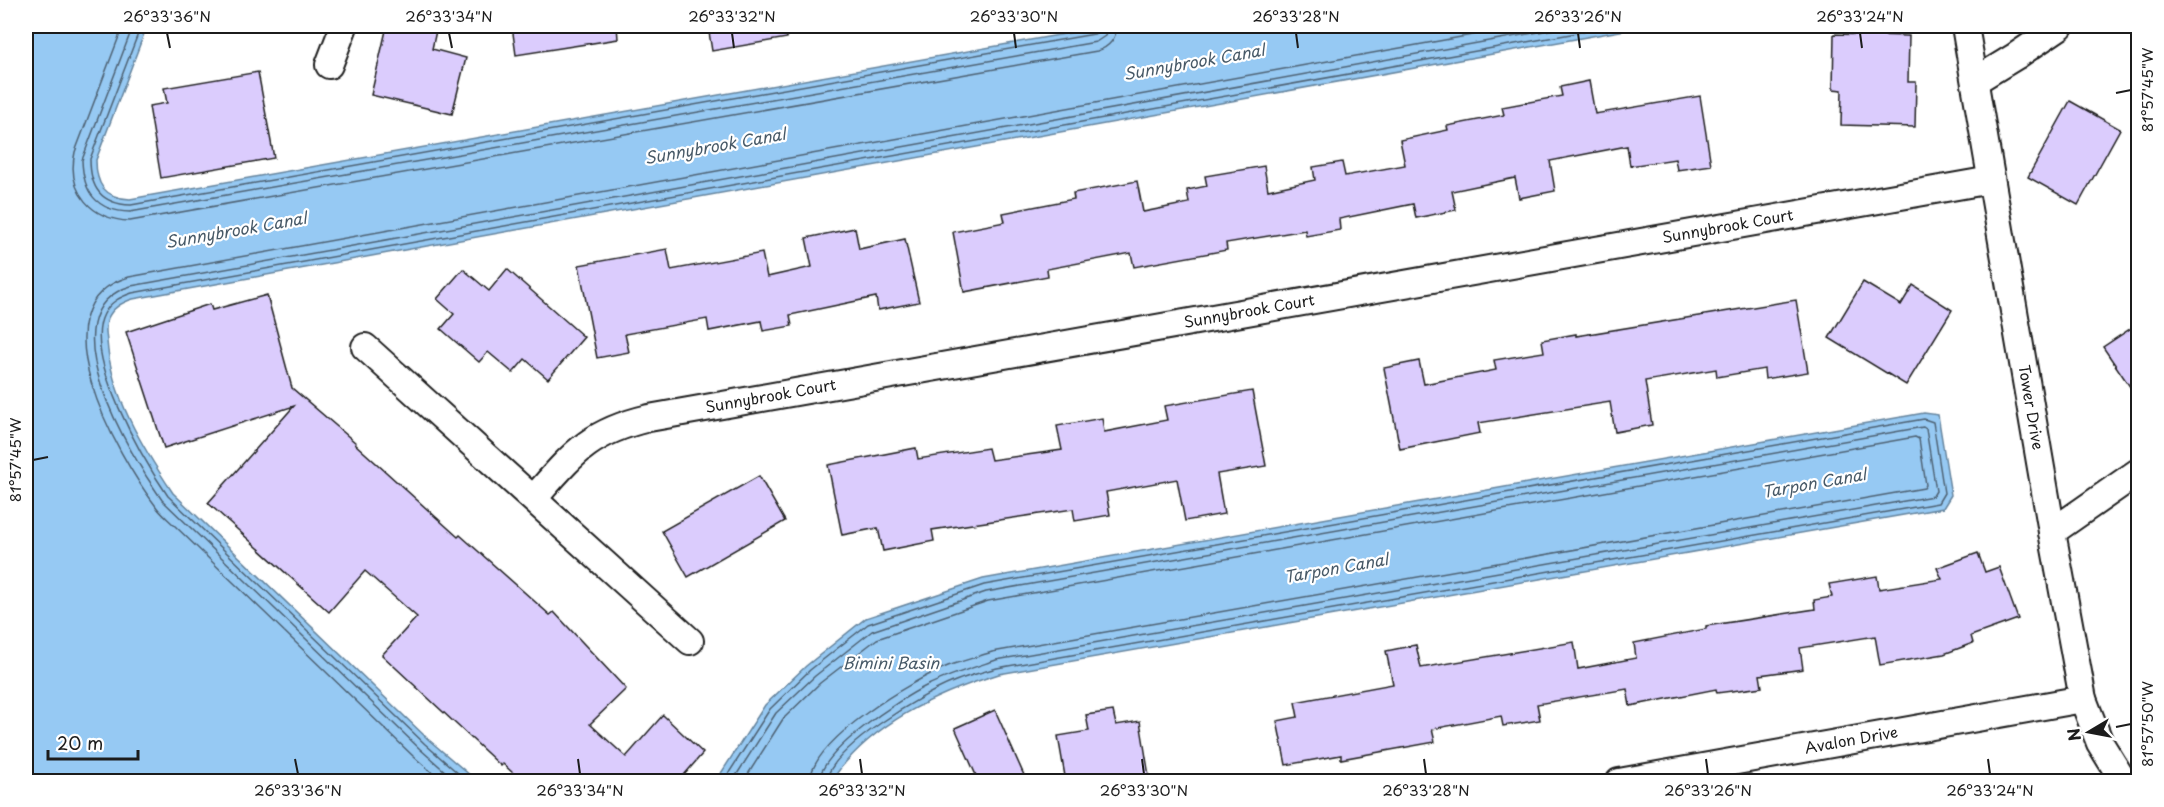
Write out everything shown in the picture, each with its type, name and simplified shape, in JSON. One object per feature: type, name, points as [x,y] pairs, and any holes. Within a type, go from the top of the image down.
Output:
[{"type":"street","points":[[329,65],[344,26]]},
{"type":"street","name":"Tower Drive","points":[[1965,26],[2083,699],[2100,743],[2124,782]]},
{"type":"street","points":[[1975,81],[2060,26]]},
{"type":"street","name":"Sunnybrook Court","points":[[534,498],[587,443],[620,426],[649,418],[1991,180]]},
{"type":"street","points":[[366,347],[690,641]]},
{"type":"street","points":[[2052,532],[2139,472]]},
{"type":"street","name":"Avalon Drive","points":[[1619,782],[2083,699]]},
{"type":"water","name":"Sunnybrook Canal","points":[[26,26],[147,26],[96,160],[96,169],[103,188],[114,196],[130,199],[1110,26],[1648,26],[133,299],[119,306],[110,314],[106,327],[115,382],[130,421],[173,493],[429,740],[478,782],[26,781]]},
{"type":"water","name":"Bimini Basin","points":[[1924,413],[1938,415],[1951,495],[1943,508],[999,674],[951,691],[884,727],[847,761],[831,781],[716,781],[765,705],[806,666],[866,618],[983,579]]},
{"type":"building","points":[[387,26],[437,26],[432,49],[466,58],[452,114],[371,95]]},
{"type":"building","points":[[512,26],[617,26],[618,39],[516,55]]},
{"type":"building","points":[[708,26],[785,26],[787,38],[712,51]]},
{"type":"building","points":[[1834,34],[1909,36],[1908,82],[1916,82],[1915,127],[1841,125],[1842,90],[1833,89]]},
{"type":"building","points":[[258,72],[274,158],[161,178],[149,106],[167,103],[164,88]]},
{"type":"building","points":[[1589,81],[1595,114],[1700,96],[1711,165],[1677,170],[1675,159],[1630,166],[1627,146],[1550,161],[1555,191],[1519,198],[1515,178],[1452,191],[1456,210],[1416,218],[1413,204],[1339,219],[1340,230],[1306,236],[1305,230],[1226,243],[1227,250],[1134,267],[1131,253],[1047,269],[1048,276],[964,292],[953,232],[1005,222],[1003,213],[1074,199],[1073,193],[1137,181],[1143,212],[1189,203],[1187,190],[1207,186],[1205,176],[1264,166],[1268,190],[1315,180],[1313,167],[1342,162],[1345,176],[1405,165],[1400,140],[1448,130],[1447,126],[1504,115],[1502,107],[1562,96],[1560,87]]},
{"type":"building","points":[[2070,101],[2120,129],[2078,205],[2028,177]]},
{"type":"building","points":[[855,228],[859,249],[905,239],[919,302],[878,310],[876,297],[790,315],[792,326],[763,331],[761,321],[709,331],[707,319],[625,334],[629,352],[597,358],[579,265],[667,249],[671,270],[762,253],[767,277],[812,267],[806,238]]},
{"type":"building","points":[[463,269],[489,291],[507,269],[584,337],[548,379],[525,359],[513,373],[488,352],[479,362],[441,329],[454,314],[437,299]]},
{"type":"building","points":[[1863,282],[1901,305],[1913,285],[1952,310],[1906,385],[1829,338]]},
{"type":"building","points":[[267,295],[292,388],[356,443],[458,537],[460,535],[550,615],[554,612],[626,689],[590,724],[626,757],[663,715],[703,753],[678,782],[523,782],[503,764],[501,766],[382,655],[417,617],[365,571],[329,612],[208,503],[294,406],[164,448],[126,332],[210,304],[212,310]]},
{"type":"building","points":[[1796,300],[1808,372],[1765,379],[1764,369],[1717,377],[1716,369],[1645,381],[1652,425],[1615,432],[1610,402],[1478,423],[1480,433],[1400,449],[1384,368],[1419,361],[1424,384],[1496,370],[1494,360],[1544,352],[1542,340]]},
{"type":"building","points":[[2139,323],[2139,400],[2103,347]]},
{"type":"building","points":[[1252,391],[1266,466],[1217,474],[1224,514],[1185,521],[1177,479],[1106,492],[1110,515],[1075,521],[1073,509],[932,530],[934,541],[883,551],[878,528],[842,535],[828,465],[916,448],[918,459],[988,448],[991,460],[1062,450],[1057,426],[1102,418],[1104,432],[1167,420],[1164,406]]},
{"type":"building","points":[[759,476],[785,521],[688,577],[662,531]]},
{"type":"building","points":[[1978,553],[1985,572],[1999,567],[2018,619],[1971,636],[1973,643],[1944,654],[1880,665],[1875,636],[1800,648],[1803,669],[1760,675],[1762,687],[1717,693],[1716,689],[1630,706],[1627,689],[1537,704],[1540,720],[1503,726],[1501,716],[1432,729],[1435,742],[1341,759],[1341,755],[1286,765],[1277,721],[1298,717],[1295,702],[1393,684],[1386,651],[1416,645],[1421,668],[1574,642],[1578,669],[1636,658],[1634,643],[1706,629],[1706,626],[1815,609],[1814,600],[1832,597],[1829,584],[1877,576],[1879,589],[1942,579],[1937,568]]},
{"type":"building","points":[[995,710],[1027,782],[979,782],[955,728]]},
{"type":"building","points":[[1113,711],[1116,725],[1140,721],[1150,782],[1066,782],[1058,736],[1089,731],[1086,715]]},
{"type":"water label","name":"Tarpon Canal","points":[[1814,483]]},
{"type":"water label","name":"Tarpon Canal","points":[[1336,568]]}]
